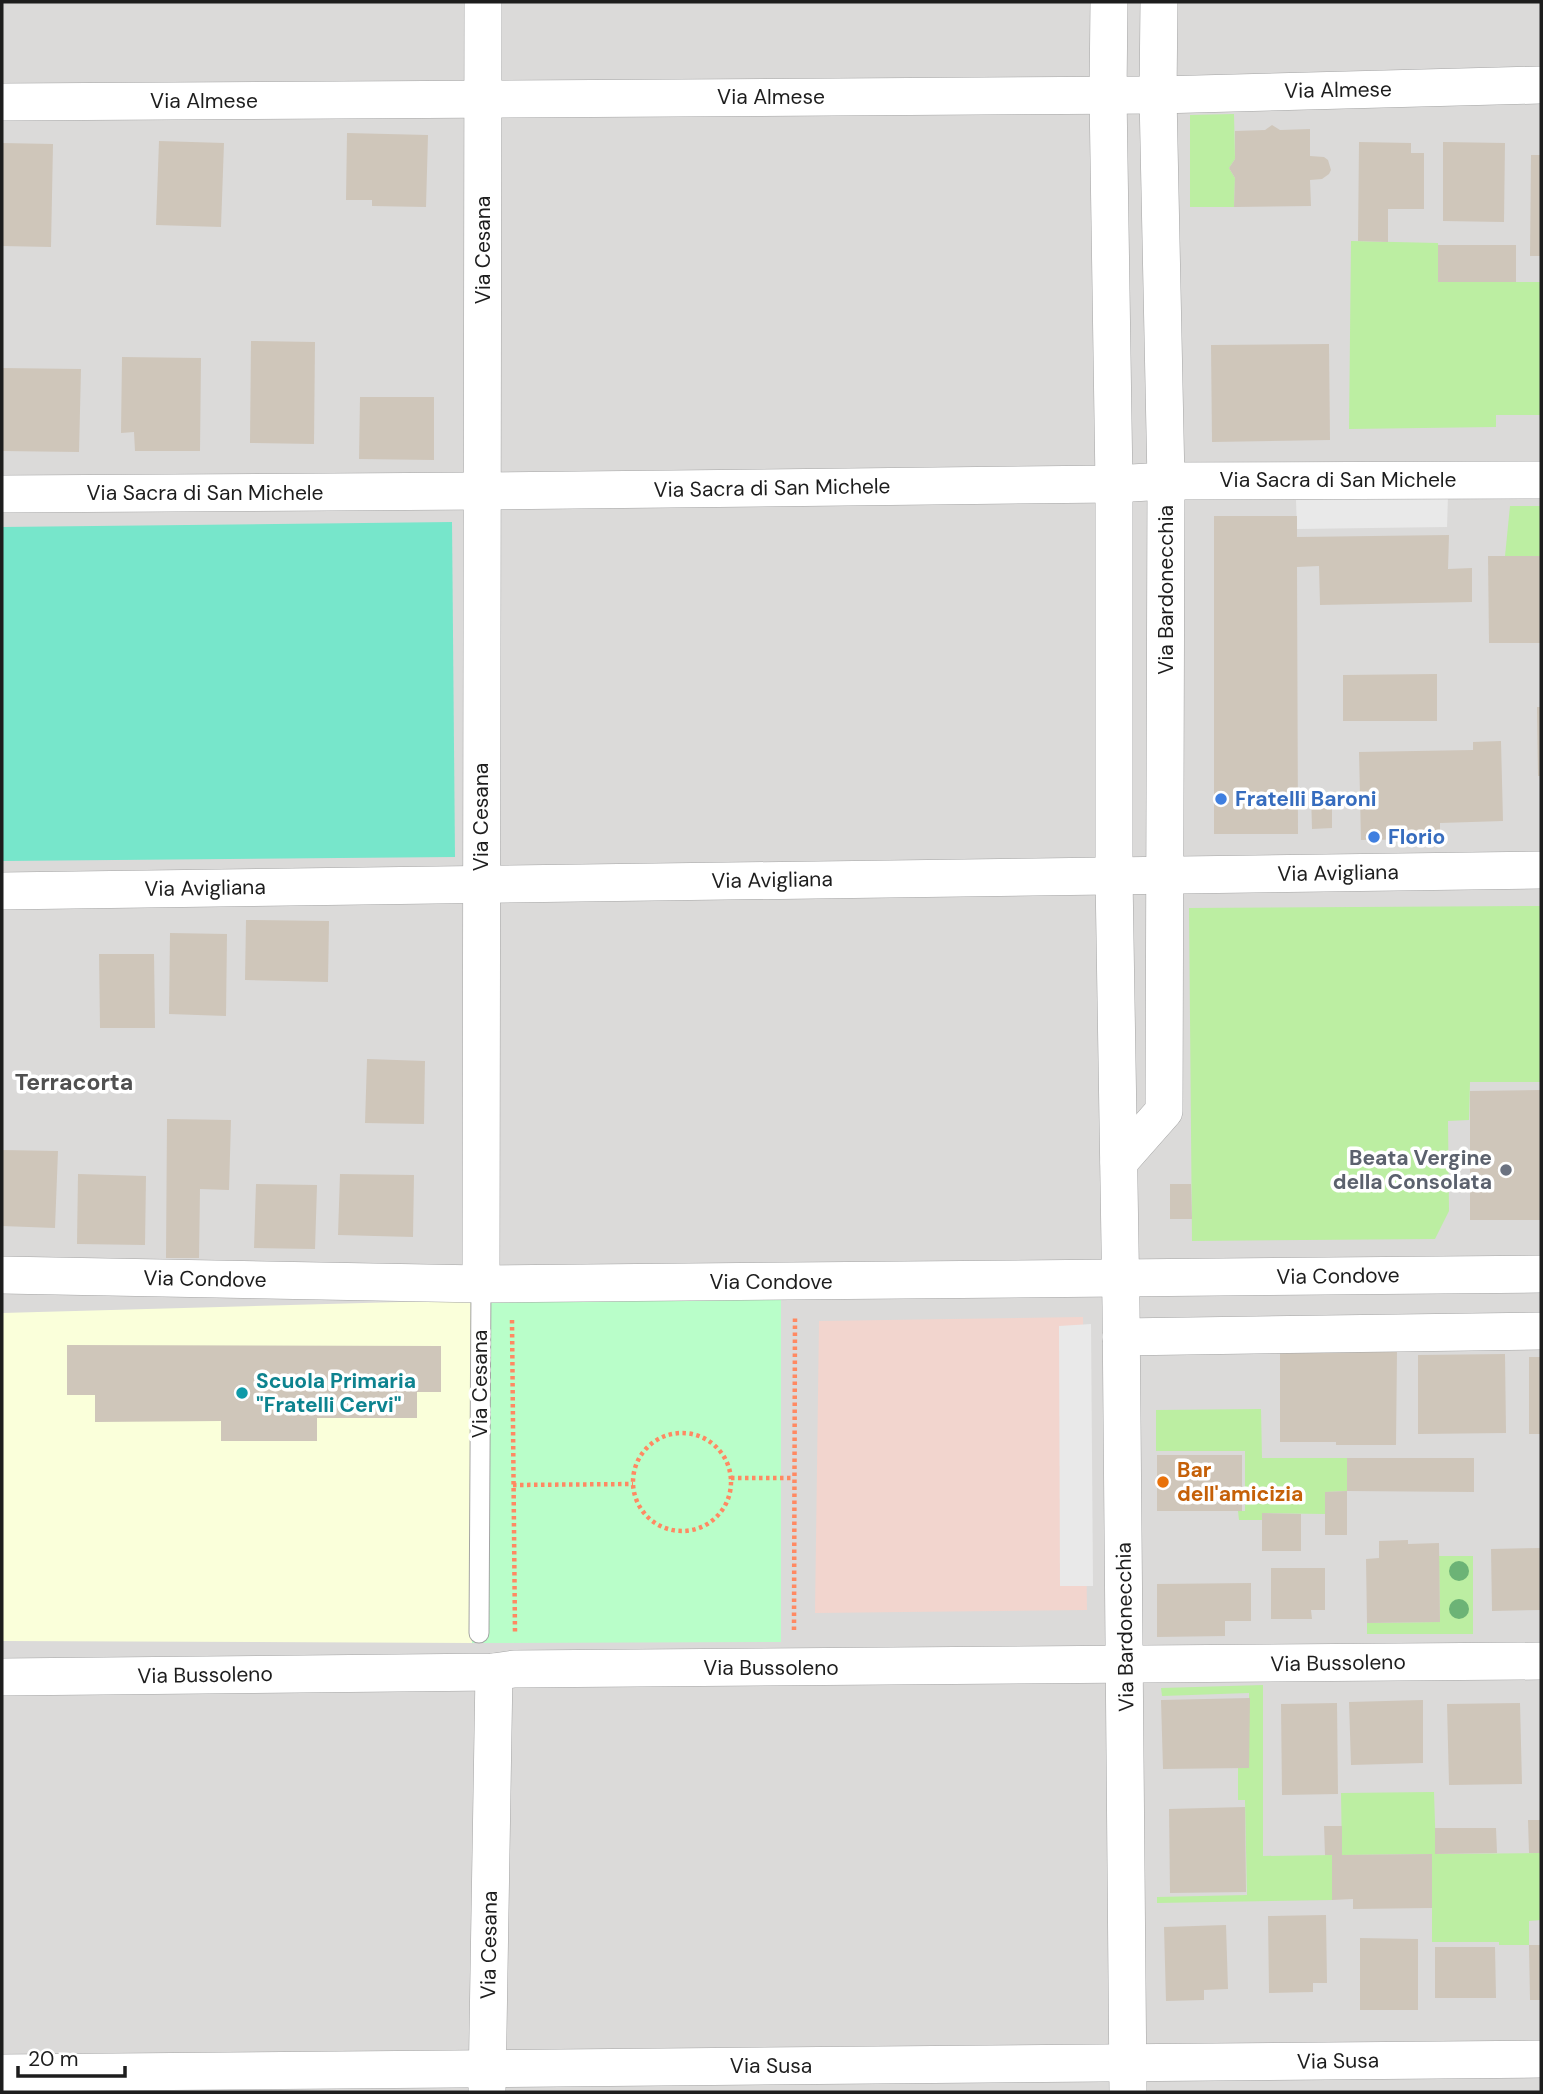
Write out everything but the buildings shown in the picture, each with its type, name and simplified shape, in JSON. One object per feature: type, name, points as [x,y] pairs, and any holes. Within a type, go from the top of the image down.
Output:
[{"type":"street","name":"Via Cesana","points":[[483,2],[481,884],[496,1284]]},
{"type":"street","name":"Via Bardonecchia","points":[[1109,2],[1114,484],[1114,876],[1121,1279],[1128,2077]]},
{"type":"street","name":"Via Bardonecchia","points":[[1119,1162],[1164,1111],[1166,481],[1158,95],[1159,2]]},
{"type":"street","name":"Via Almese","points":[[2,102],[1158,95],[1540,86]]},
{"type":"street","name":"Via Sacra di San Michele","points":[[2,494],[1114,484],[1166,481],[1541,480]]},
{"type":"street","name":"Via Avigliana","points":[[2,891],[1541,870]]},
{"type":"street","name":"Via Condove","points":[[2,1275],[496,1284],[1541,1274]]},
{"type":"street","points":[[1121,1337],[1541,1331]]},
{"type":"street","name":"Via Bussoleno","points":[[2,1677],[1541,1661]]},
{"type":"street","name":"Via Cesana","points":[[487,2080],[504,1670]]},
{"type":"street","name":"Via Susa","points":[[2,2073],[487,2080],[1128,2077],[1541,2059]]},
{"type":"lane","name":"Via Cesana","points":[[479,1633],[496,1284]]},
{"type":"path","name":"Via Cesana","points":[[496,1284],[513,1485],[504,1670]]},
{"type":"path","points":[[794,1631],[795,1306]]},
{"type":"path","points":[[679,1433],[694,1434],[708,1440],[720,1451],[728,1464],[731,1478],[727,1501],[714,1521],[685,1532],[669,1530],[643,1513],[633,1484],[641,1455],[651,1444],[664,1436],[679,1433]]},
{"type":"path","points":[[731,1478],[794,1478]]},
{"type":"path","points":[[513,1485],[633,1484]]},
{"type":"shaded area","name":"Terracorta","points":[[2,2],[1541,2],[1541,2092],[2,2092]]},
{"type":"shaded area","points":[[1448,496],[1447,527],[1297,529],[1296,500]]},
{"type":"shaded area","points":[[473,1300],[472,1643],[2,1641],[2,1313]]},
{"type":"shaded area","points":[[1083,1317],[1087,1610],[815,1613],[819,1321]]},
{"type":"shaded area","points":[[1091,1324],[1093,1586],[1060,1586],[1059,1326]]},
{"type":"green space","points":[[1234,114],[1235,159],[1229,168],[1235,178],[1234,207],[1190,207],[1190,115]]},
{"type":"green space","points":[[1351,241],[1438,243],[1439,282],[1541,282],[1541,415],[1496,415],[1496,427],[1349,429]]},
{"type":"green space","points":[[1510,506],[1541,506],[1541,556],[1505,556]]},
{"type":"green space","points":[[452,522],[455,857],[2,861],[2,527]]},
{"type":"green space","points":[[1541,906],[1541,1082],[1470,1082],[1469,1120],[1448,1121],[1449,1211],[1435,1239],[1192,1241],[1189,908]]},
{"type":"green space","points":[[473,1300],[781,1300],[781,1642],[472,1643]]},
{"type":"green space","points":[[1261,1409],[1262,1458],[1347,1458],[1347,1491],[1325,1492],[1325,1514],[1262,1513],[1262,1520],[1239,1520],[1238,1511],[1245,1511],[1245,1451],[1156,1451],[1156,1410]]},
{"type":"green space","points":[[1439,1556],[1473,1556],[1473,1634],[1367,1634],[1367,1623],[1440,1622]]},
{"type":"green space","points":[[1263,1685],[1263,1856],[1332,1855],[1332,1900],[1157,1903],[1157,1897],[1247,1895],[1245,1800],[1238,1800],[1238,1768],[1249,1767],[1249,1693],[1162,1696],[1161,1688]]},
{"type":"green space","points":[[1434,1792],[1436,1854],[1541,1853],[1541,1920],[1529,1921],[1529,1945],[1432,1942],[1432,1854],[1342,1855],[1341,1793]]},
{"type":"place","name":"Fratelli Baroni","points":[[1221,799]]},
{"type":"place","name":"Florio","points":[[1374,837]]},
{"type":"place","name":"Beata Vergine della Consolata","points":[[1506,1170]]},
{"type":"place","name":"Scuola Primaria \"Fratelli Cervi\"","points":[[242,1393]]},
{"type":"place","name":"Bar dell'amicizia","points":[[1163,1482]]},
{"type":"district","name":"Terracorta","points":[[74,1082]]}]
